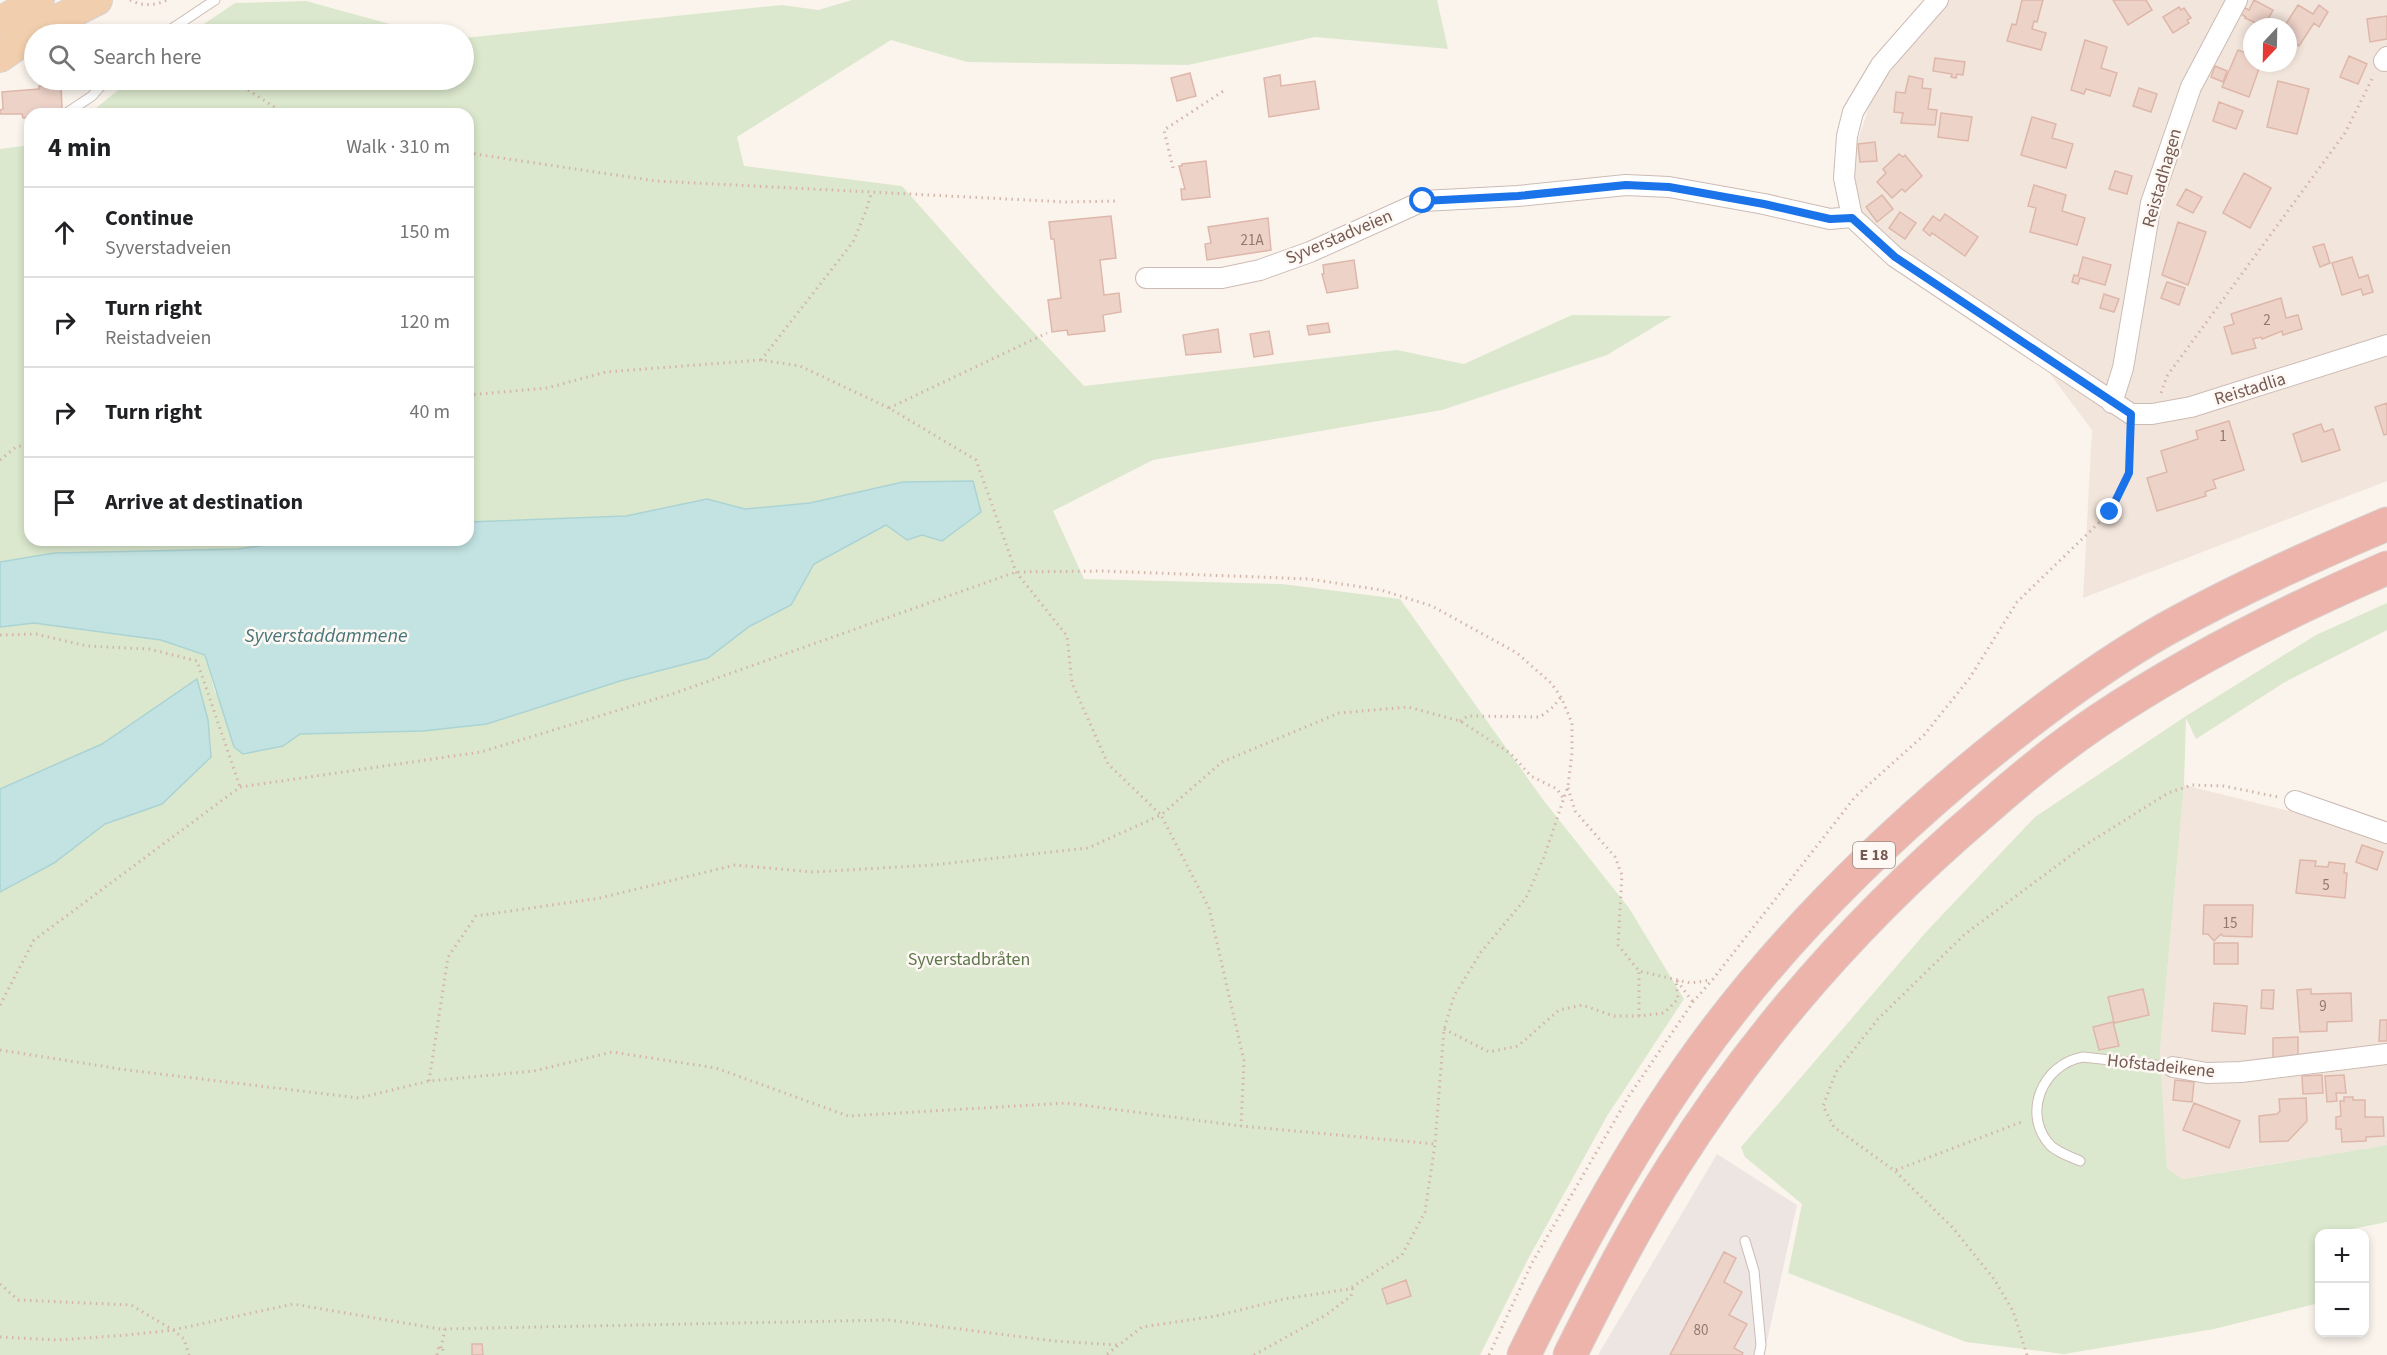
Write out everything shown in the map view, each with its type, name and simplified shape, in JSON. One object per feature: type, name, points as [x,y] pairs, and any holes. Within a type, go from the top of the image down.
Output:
[{"type":"highway","name":"E 18","points":[[1524,1355],[1591,1224],[1638,1144],[1690,1065],[1746,993],[1814,915],[1903,826],[1996,747],[2073,689],[2162,632],[2243,588],[2387,524]]},
{"type":"highway","name":"E 18","points":[[1570,1355],[1634,1233],[1674,1165],[1723,1092],[1778,1018],[1856,932],[1933,854],[2021,779],[2098,721],[2188,665],[2338,589],[2387,568]]},
{"type":"main road","points":[[0,57],[9,19],[39,0]]},
{"type":"main road","points":[[9,19],[97,0]]},
{"type":"street","points":[[1938,0],[1881,65],[1853,112],[1847,136],[1844,178],[1852,218],[1895,257],[2131,414]]},
{"type":"street","name":"Reistadhagen","points":[[2112,403],[2123,368],[2151,203],[2191,87],[2237,0]]},
{"type":"street","name":"Syverstadveien","points":[[1146,278],[1222,278],[1260,270],[1310,252],[1423,201],[1518,196],[1626,185],[1669,187],[1764,204],[1830,219],[1852,218]]},
{"type":"street","name":"Reistadlia","points":[[2131,414],[2152,414],[2191,407],[2387,345]]},
{"type":"street","points":[[2295,801],[2387,833]]},
{"type":"street","name":"Hofstadeikene","points":[[2173,1067],[2208,1073],[2241,1072],[2387,1054]]},
{"type":"lane","points":[[179,24],[215,0]]},
{"type":"lane","points":[[74,108],[97,90]]},
{"type":"lane","name":"Hofstadeikene","points":[[2037,1116],[2037,1102],[2049,1075],[2062,1064],[2076,1058],[2173,1067]]},
{"type":"lane","points":[[2037,1116],[2042,1132],[2050,1145],[2080,1161]]},
{"type":"lane","points":[[1745,1241],[1754,1271],[1761,1345],[1759,1355]]},
{"type":"path","points":[[130,0],[138,4],[160,4],[167,0]]},
{"type":"path","points":[[2152,414],[2167,376],[2345,133],[2368,83],[2385,59]]},
{"type":"path","points":[[248,90],[276,108]]},
{"type":"path","points":[[1173,168],[1164,130],[1225,90]]},
{"type":"path","points":[[474,154],[656,181],[1066,202],[1116,201]]},
{"type":"path","points":[[761,360],[853,242],[867,211],[872,191]]},
{"type":"path","points":[[890,408],[1047,333]]},
{"type":"path","points":[[474,394],[547,388],[606,372],[761,360],[800,366],[890,408],[976,460],[1016,572],[1067,636],[1072,683],[1108,764],[1161,815],[1209,908],[1245,1060],[1241,1126]]},
{"type":"path","points":[[1489,1355],[1532,1263],[1629,1096],[1693,1002],[1855,797],[1924,735],[1969,679],[2017,602],[2110,512],[2129,473],[2131,414]]},
{"type":"path","points":[[0,460],[16,447],[24,445]]},
{"type":"path","points":[[0,1005],[34,940],[240,788],[481,752],[675,693],[1016,572],[1103,571],[1309,579],[1381,590],[1432,606],[1517,653],[1551,683],[1561,697],[1572,723],[1572,753],[1564,799],[1544,857],[1526,898],[1481,952],[1454,996],[1444,1029],[1435,1144],[1425,1212],[1402,1255],[1353,1287],[1284,1299],[1216,1317],[1142,1327],[1106,1355]]},
{"type":"path","points":[[0,634],[36,634],[87,646],[149,649],[196,661],[240,788]]},
{"type":"path","points":[[1460,721],[1468,716],[1540,717],[1561,697]]},
{"type":"path","points":[[429,1080],[448,957],[476,916],[600,898],[735,865],[813,872],[932,865],[1088,848],[1161,815],[1222,762],[1339,713],[1408,707],[1460,721],[1510,753],[1531,776],[1557,789],[1564,799]]},
{"type":"path","points":[[2027,1355],[2013,1311],[1994,1279],[1953,1228],[1895,1171],[1834,1127],[1823,1106],[1836,1072],[1878,1018],[1965,934],[2082,847],[2168,793],[2192,785],[2224,786],[2295,801]]},
{"type":"path","points":[[1568,786],[1575,811],[1616,857],[1622,875],[1618,945],[1639,971],[1690,983],[1713,979]]},
{"type":"path","points":[[1639,971],[1639,1016]]},
{"type":"path","points":[[1676,980],[1693,1002]]},
{"type":"path","points":[[1444,1029],[1489,1052],[1518,1046],[1559,1010],[1582,1005],[1614,1016],[1664,1013],[1678,999],[1676,980]]},
{"type":"path","points":[[0,1050],[127,1070],[359,1098],[429,1080],[534,1071],[612,1052],[716,1068],[848,1116],[1066,1103],[1241,1126],[1435,1144]]},
{"type":"path","points":[[1895,1171],[2037,1116]]},
{"type":"path","points":[[0,1284],[18,1300],[131,1305],[184,1339],[189,1355]]},
{"type":"path","points":[[1254,1355],[1326,1315],[1351,1296],[1353,1287]]},
{"type":"path","points":[[0,1337],[58,1340],[173,1330],[293,1304],[446,1329],[888,1320],[1054,1341],[1117,1345]]},
{"type":"path","points":[[439,1355],[438,1348],[441,1348],[446,1329]]},
{"type":"shaded area","points":[[1948,0],[2387,0],[2387,481],[2083,598],[2092,430],[2033,351],[1859,217],[1850,164],[1874,92]]},
{"type":"shaded area","points":[[2184,785],[2326,820],[2387,840],[2387,1145],[2181,1179],[2167,1168],[2160,1051]]},
{"type":"shaded area","points":[[1717,1154],[1797,1205],[1764,1355],[1598,1355]]},
{"type":"green space","name":"Syverstadbråten","points":[[852,0],[1437,0],[1448,49],[1315,37],[1188,65],[967,62],[891,40],[737,137],[744,166],[902,186],[1084,386],[1397,350],[1464,364],[1572,315],[1672,316],[1607,355],[1442,410],[1153,460],[1053,511],[1084,579],[1282,584],[1400,599],[1544,801],[1629,908],[1684,999],[1607,1116],[1528,1259],[1480,1355],[0,1355],[0,892],[54,863],[105,824],[162,804],[197,680],[102,744],[0,789],[0,627],[34,623],[161,640],[205,655],[215,692],[282,746],[300,734],[423,731],[708,658],[750,626],[791,605],[814,564],[886,525],[907,540],[922,535],[810,503],[745,509],[707,499],[626,516],[474,522],[474,108],[96,108],[118,90],[474,90],[474,37],[782,5],[818,10]]},
{"type":"green space","points":[[306,1],[390,24],[204,24],[235,3]]},
{"type":"green space","points":[[24,146],[24,546],[259,546],[238,549],[54,553],[0,562],[0,149]]},
{"type":"green space","points":[[2387,603],[2387,630],[2285,682],[2196,739],[2186,718],[2184,785],[2160,1051],[2167,1168],[2182,1179],[2387,1145],[2387,1222],[2352,1229],[2315,1229],[2315,1304],[2214,1329],[2064,1354],[1966,1342],[1788,1273],[1802,1204],[1745,1157],[1741,1147],[1926,932],[2035,817],[2186,716],[2316,635]]},
{"type":"water","name":"Syverstaddammene","points":[[973,481],[981,512],[942,541],[922,535],[907,540],[886,525],[814,564],[791,605],[750,626],[708,658],[620,681],[487,724],[423,731],[300,734],[283,746],[243,754],[234,747],[205,655],[161,640],[34,623],[0,627],[0,562],[54,553],[238,549],[259,546],[474,546],[474,522],[626,516],[707,499],[745,509],[810,503],[903,482]]},
{"type":"water","points":[[197,679],[208,720],[211,757],[162,804],[105,824],[54,863],[0,892],[0,789],[102,744]]},
{"type":"building","points":[[2022,0],[2043,0],[2037,22],[2034,21],[2032,29],[2046,33],[2041,50],[2007,41],[2012,24],[2016,25]]},
{"type":"building","points":[[2113,0],[2146,0],[2152,10],[2128,25]]},
{"type":"building","points":[[2254,0],[2273,10],[2269,18],[2245,18],[2239,13],[2243,7],[2249,10]]},
{"type":"building","points":[[2298,5],[2313,14],[2319,5],[2328,12],[2319,27],[2314,23],[2299,46],[2297,45],[2297,18],[2290,18]]},
{"type":"building","points":[[2179,7],[2181,10],[2184,8],[2191,18],[2187,20],[2189,23],[2173,33],[2163,17]]},
{"type":"building","points":[[2387,16],[2387,39],[2370,42],[2367,19]]},
{"type":"building","points":[[2085,40],[2107,47],[2101,68],[2117,73],[2110,96],[2086,89],[2084,94],[2071,90]]},
{"type":"building","points":[[2238,50],[2243,52],[2243,72],[2258,72],[2249,97],[2222,87]]},
{"type":"building","points":[[2349,56],[2367,64],[2358,84],[2340,77]]},
{"type":"building","points":[[1935,58],[1965,62],[1963,75],[1957,74],[1956,78],[1951,77],[1952,74],[1933,71]]},
{"type":"building","points":[[2215,66],[2227,71],[2223,82],[2211,77]]},
{"type":"building","points":[[1190,73],[1196,96],[1177,101],[1171,78]]},
{"type":"building","points":[[1280,75],[1281,86],[1315,81],[1319,109],[1269,117],[1264,78]]},
{"type":"building","points":[[1909,76],[1923,79],[1922,88],[1931,89],[1928,109],[1937,110],[1935,125],[1901,123],[1903,113],[1894,112],[1896,92],[1905,93]]},
{"type":"building","points":[[2278,81],[2309,89],[2297,134],[2267,127]]},
{"type":"building","points":[[2139,88],[2157,94],[2151,112],[2133,106]]},
{"type":"building","points":[[61,90],[62,108],[24,108],[23,118],[22,114],[0,114],[0,110],[3,109],[2,92]]},
{"type":"building","points":[[2219,102],[2243,111],[2236,129],[2213,121]]},
{"type":"building","points":[[1941,113],[1972,117],[1968,141],[1938,137]]},
{"type":"building","points":[[2032,117],[2056,124],[2052,138],[2073,144],[2066,168],[2021,155]]},
{"type":"building","points":[[1875,142],[1877,161],[1860,162],[1858,144]]},
{"type":"building","points":[[1899,154],[1903,157],[1905,155],[1922,176],[1905,192],[1902,189],[1892,198],[1877,182],[1886,173],[1883,169]]},
{"type":"building","points":[[1206,161],[1210,197],[1182,200],[1181,189],[1185,189],[1179,166]]},
{"type":"building","points":[[2115,171],[2132,176],[2127,194],[2109,189]]},
{"type":"building","points":[[2244,173],[2271,188],[2250,228],[2223,213]]},
{"type":"building","points":[[2034,185],[2066,195],[2062,211],[2085,218],[2077,245],[2030,232],[2036,208],[2028,206]]},
{"type":"building","points":[[2186,189],[2202,197],[2193,213],[2177,205]]},
{"type":"building","points":[[1882,195],[1893,209],[1877,222],[1866,207]]},
{"type":"building","points":[[1900,212],[1916,223],[1905,239],[1889,228]]},
{"type":"building","points":[[1945,214],[1978,237],[1965,256],[1932,233],[1930,236],[1923,230],[1933,216],[1940,221]]},
{"type":"building","points":[[1111,216],[1116,258],[1100,260],[1104,295],[1119,293],[1121,312],[1103,315],[1105,331],[1068,335],[1067,330],[1052,332],[1048,300],[1061,298],[1054,239],[1051,239],[1049,222]]},
{"type":"building","points":[[1268,218],[1271,250],[1207,260],[1205,244],[1211,243],[1208,227]]},
{"type":"building","points":[[2178,222],[2206,232],[2188,285],[2162,275]]},
{"type":"building","points":[[2324,244],[2330,263],[2320,267],[2313,247]]},
{"type":"building","points":[[2083,257],[2111,265],[2105,285],[2080,278],[2078,284],[2072,282],[2074,275],[2078,276]]},
{"type":"building","points":[[2352,257],[2359,278],[2368,275],[2373,292],[2363,295],[2361,289],[2342,295],[2332,263]]},
{"type":"building","points":[[1354,260],[1358,288],[1327,293],[1322,274],[1324,274],[1323,265]]},
{"type":"building","points":[[2167,282],[2185,288],[2179,305],[2161,298]]},
{"type":"building","points":[[2104,294],[2119,299],[2114,312],[2100,308]]},
{"type":"building","points":[[2281,298],[2286,318],[2298,315],[2302,329],[2283,335],[2282,331],[2262,339],[2261,337],[2253,339],[2256,348],[2232,354],[2224,327],[2234,324],[2231,314]]},
{"type":"building","points":[[1328,323],[1330,332],[1309,335],[1307,326]]},
{"type":"building","points":[[1218,329],[1221,352],[1186,355],[1183,335]]},
{"type":"building","points":[[1269,331],[1273,354],[1254,357],[1250,334]]},
{"type":"building","points":[[2387,403],[2387,434],[2384,435],[2375,407]]},
{"type":"building","points":[[2229,421],[2244,470],[2213,480],[2216,488],[2205,492],[2206,496],[2157,511],[2147,478],[2167,472],[2161,451],[2198,439],[2196,431]]},
{"type":"building","points":[[2321,424],[2324,432],[2333,429],[2340,450],[2302,462],[2293,434]]},
{"type":"building","points":[[2362,845],[2383,852],[2377,870],[2356,862]]},
{"type":"building","points":[[2300,860],[2316,861],[2315,866],[2328,867],[2329,862],[2345,864],[2344,873],[2347,873],[2345,898],[2296,893]]},
{"type":"building","points":[[2204,905],[2253,905],[2252,937],[2221,934],[2214,941],[2208,934],[2203,934]]},
{"type":"building","points":[[2214,943],[2238,943],[2238,964],[2214,964]]},
{"type":"building","points":[[2143,989],[2149,1015],[2114,1023],[2108,997]]},
{"type":"building","points":[[2311,989],[2311,994],[2351,993],[2352,1021],[2327,1022],[2327,1031],[2300,1032],[2297,990]]},
{"type":"building","points":[[2262,990],[2274,990],[2273,1009],[2261,1008]]},
{"type":"building","points":[[2214,1003],[2247,1006],[2245,1034],[2212,1031]]},
{"type":"building","points":[[2380,1020],[2387,1020],[2387,1041],[2379,1041]]},
{"type":"building","points":[[2113,1022],[2119,1046],[2099,1050],[2093,1027]]},
{"type":"building","points":[[2298,1037],[2298,1057],[2273,1058],[2273,1038]]},
{"type":"building","points":[[2322,1075],[2323,1093],[2303,1094],[2302,1076]]},
{"type":"building","points":[[2344,1075],[2346,1093],[2336,1093],[2337,1101],[2327,1102],[2325,1076]]},
{"type":"building","points":[[2175,1080],[2194,1082],[2192,1102],[2173,1100]]},
{"type":"building","points":[[2344,1097],[2365,1100],[2365,1117],[2383,1117],[2384,1136],[2366,1137],[2366,1141],[2342,1142],[2341,1129],[2336,1129],[2336,1117],[2341,1116],[2340,1101],[2344,1101]]},
{"type":"building","points":[[2306,1098],[2307,1121],[2288,1141],[2260,1142],[2259,1116],[2277,1114],[2280,1111],[2279,1099]]},
{"type":"building","points":[[2194,1103],[2240,1121],[2229,1148],[2183,1130]]},
{"type":"building","points":[[1724,1252],[1736,1258],[1724,1282],[1742,1292],[1729,1315],[1747,1324],[1734,1348],[1743,1353],[1742,1355],[1670,1355]]},
{"type":"building","points":[[1406,1280],[1411,1296],[1387,1304],[1382,1289]]},
{"type":"building","points":[[472,1344],[482,1344],[483,1355],[472,1355]]},
{"type":"route","points":[[1423,201],[1518,196],[1626,185],[1669,187],[1764,204],[1830,219],[1852,218],[1895,257],[2131,414],[2129,473],[2110,512]]}]
